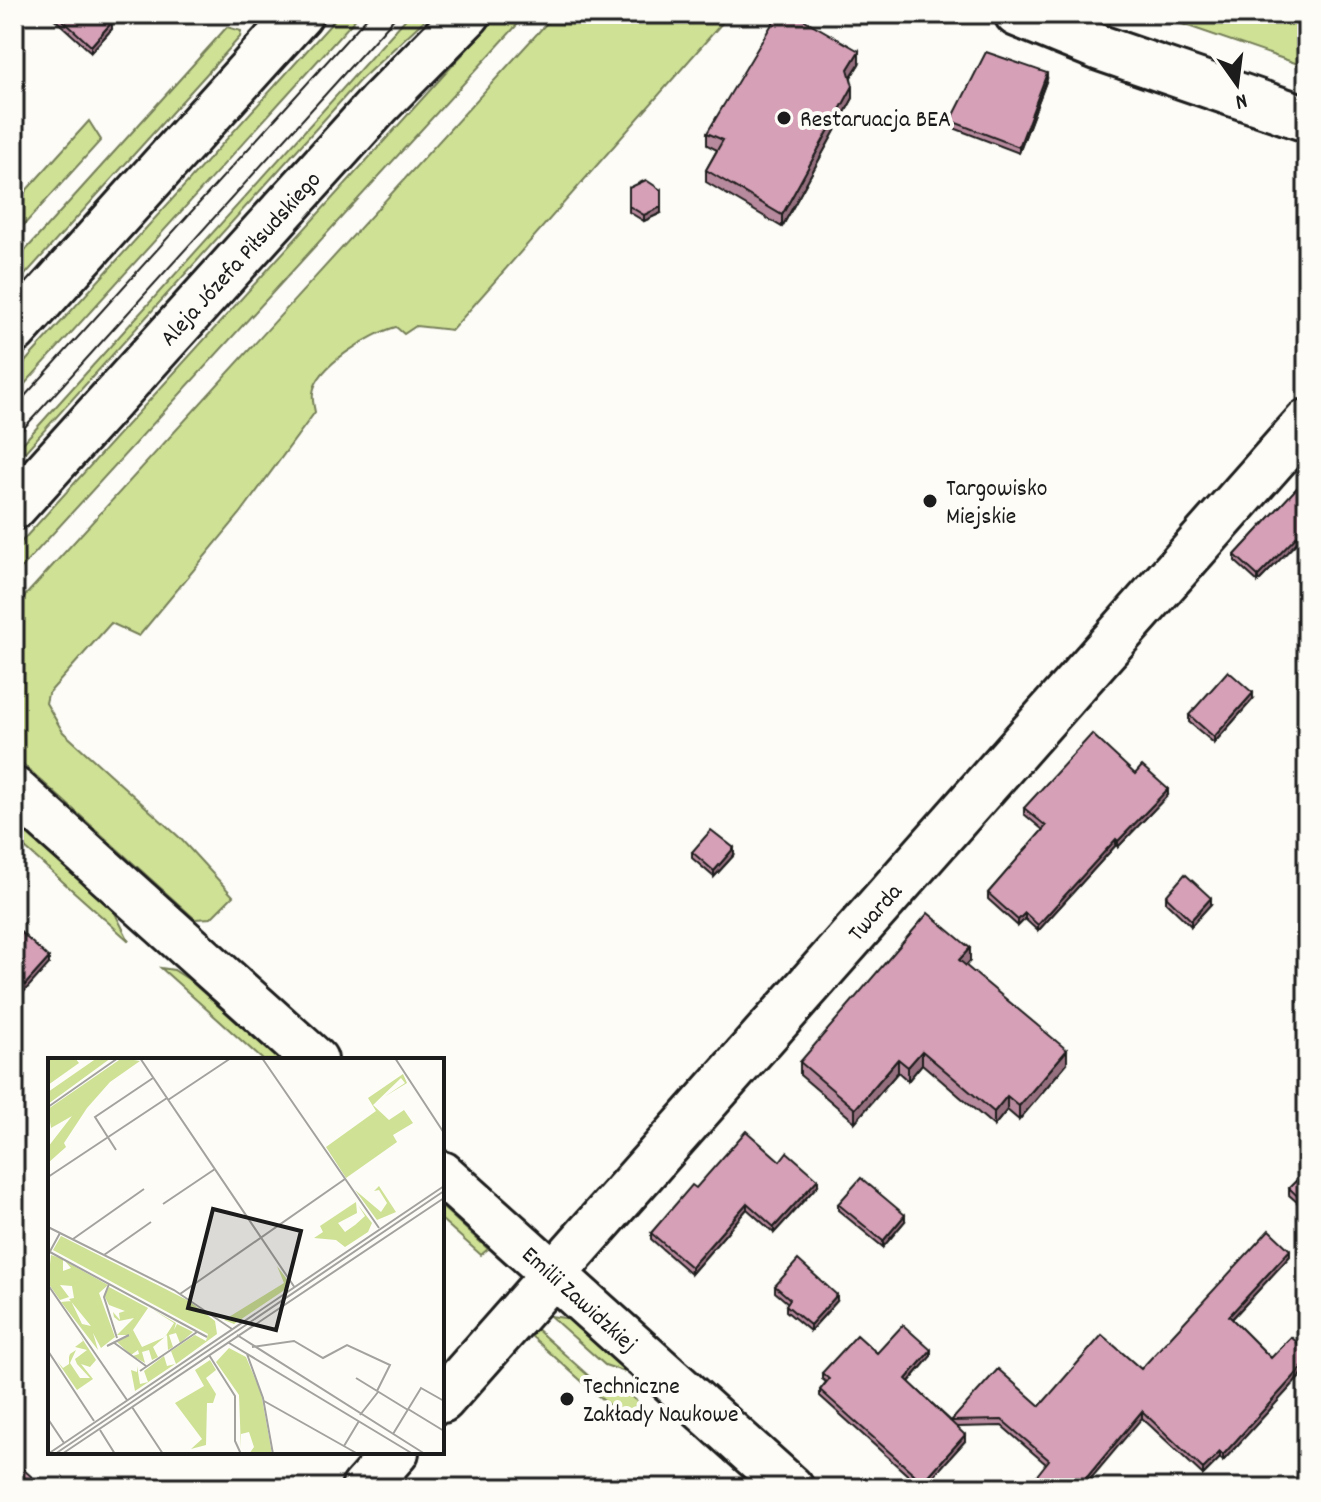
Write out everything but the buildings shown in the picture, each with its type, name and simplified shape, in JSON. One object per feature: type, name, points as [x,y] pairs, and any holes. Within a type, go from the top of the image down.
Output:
[{"type":"street","points":[[14,331],[300,14]]},
{"type":"street","name":"Aleja Józefa Piłsudskiego","points":[[14,507],[379,104],[468,14]]},
{"type":"street","points":[[1017,14],[1100,48],[1307,119]]},
{"type":"street","name":"Twarda","points":[[444,1398],[1307,422]]},
{"type":"street","points":[[14,790],[313,1058]]},
{"type":"street","name":"Emilii Zawidzkiej","points":[[444,1176],[791,1488]]},
{"type":"street","points":[[364,1488],[394,1454]]},
{"type":"green space","points":[[340,14],[360,14],[14,396],[14,374]]},
{"type":"green space","points":[[410,14],[431,14],[359,81],[14,464],[14,453]]},
{"type":"green space","points":[[499,14],[527,14],[14,576],[14,550]]},
{"type":"green space","points":[[555,14],[730,14],[452,330],[416,326],[404,334],[396,327],[360,343],[334,362],[316,383],[313,393],[315,412],[240,514],[139,636],[111,623],[48,694],[46,703],[63,732],[179,837],[233,896],[211,918],[195,919],[14,756],[14,608]]},
{"type":"green space","points":[[1067,14],[1113,14],[1107,32]]},
{"type":"green space","points":[[1307,14],[1307,67],[1156,15]]},
{"type":"green space","points":[[227,27],[241,31],[240,37],[14,287],[14,263]]},
{"type":"green space","points":[[89,121],[101,140],[14,236],[14,204]]},
{"type":"green space","points":[[14,823],[114,911],[129,941],[14,838]]},
{"type":"green space","points":[[161,968],[174,970],[188,979],[277,1058],[261,1058]]},
{"type":"green space","points":[[444,1209],[488,1249],[481,1255],[444,1222]]},
{"type":"green space","points":[[550,1316],[572,1319],[634,1375],[605,1365]]},
{"type":"green space","points":[[533,1326],[592,1379],[625,1391],[639,1403],[624,1419],[529,1334]]},
{"type":"tram line","points":[[14,408],[370,14]]},
{"type":"tram line","points":[[14,439],[398,14]]},
{"type":"place","name":"Restaruacja BEA","points":[[784,118]]},
{"type":"place","name":"Targowisko Miejskie","points":[[930,501]]},
{"type":"place","name":"Techniczne Zakłady Naukowe","points":[[567,1399]]}]
